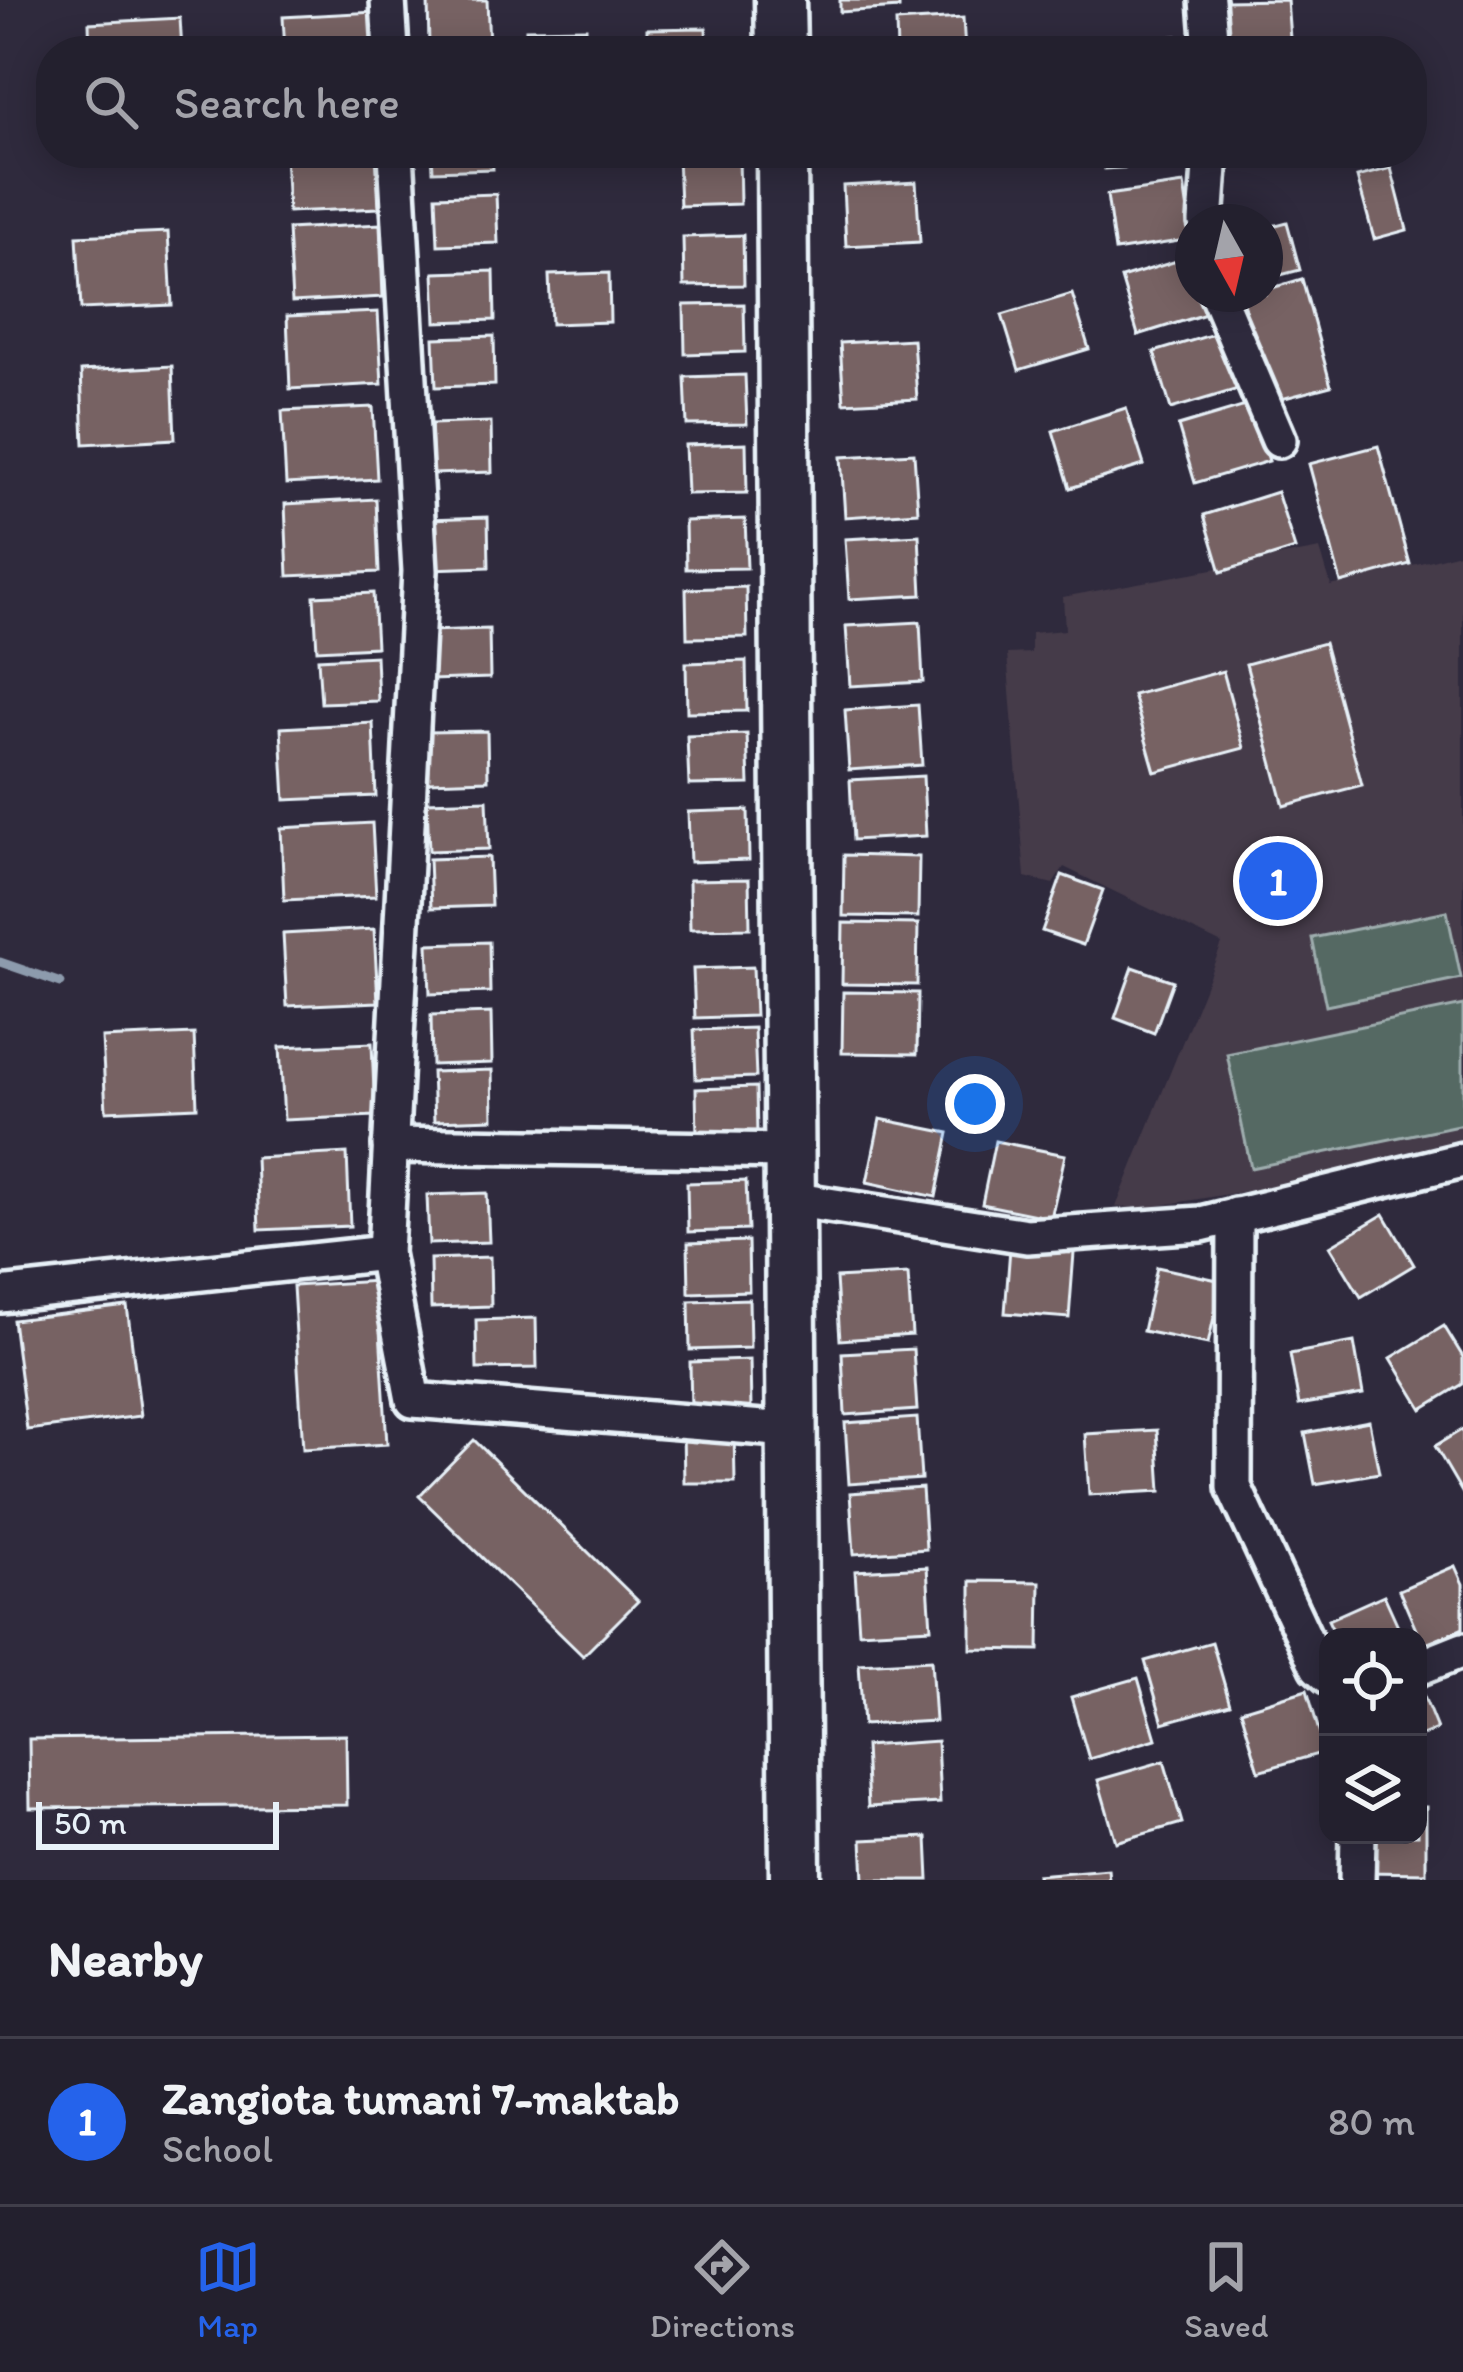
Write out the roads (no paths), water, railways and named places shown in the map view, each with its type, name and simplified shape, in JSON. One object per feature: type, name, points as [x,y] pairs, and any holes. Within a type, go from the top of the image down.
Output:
[{"type":"main road","points":[[780,0],[781,36]]},
{"type":"main road","points":[[782,168],[795,1880]]},
{"type":"street","points":[[388,0],[390,36]]},
{"type":"street","points":[[1207,0],[1209,36]]},
{"type":"street","points":[[397,168],[420,571],[385,1252],[413,1400],[789,1430]]},
{"type":"street","points":[[1207,204],[1209,168]]},
{"type":"street","points":[[1224,312],[1279,440]]},
{"type":"street","points":[[390,1145],[789,1151]]},
{"type":"street","points":[[790,1199],[1027,1236],[1201,1224],[1463,1160]]},
{"type":"street","points":[[1235,1215],[1234,1487],[1319,1668]]},
{"type":"street","points":[[0,1294],[385,1252]]},
{"type":"street","points":[[1427,1664],[1463,1650]]},
{"type":"street","points":[[1358,1844],[1358,1880]]},
{"type":"waterway","points":[[0,962],[61,983]]},
{"type":"place","name":"Zangiota tumani 7-maktab","points":[[1278,881]]}]
